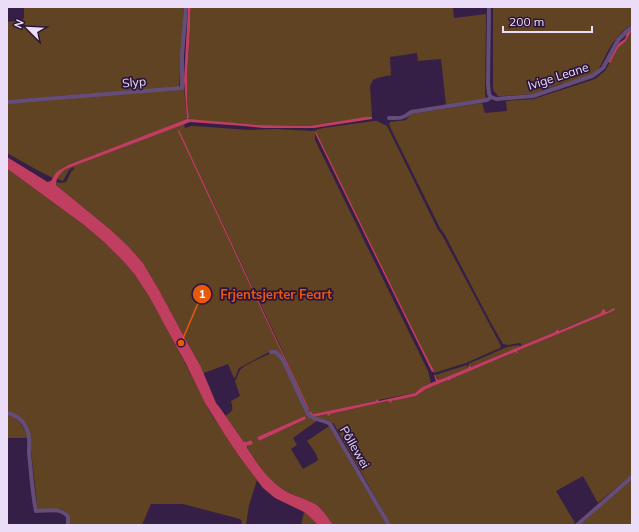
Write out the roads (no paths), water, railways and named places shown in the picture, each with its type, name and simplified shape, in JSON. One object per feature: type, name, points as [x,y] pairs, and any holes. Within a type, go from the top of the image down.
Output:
[{"type":"street","name":"Slyp","points":[[7,102],[182,88],[182,55],[186,7]]},
{"type":"street","points":[[489,7],[488,84],[491,98]]},
{"type":"street","name":"Ivige Leane","points":[[389,118],[402,118],[412,112],[487,100],[491,98],[530,97],[592,76],[602,68],[618,40],[632,27]]},
{"type":"street","name":"Pôllewei","points":[[272,352],[276,352],[283,360],[308,414],[330,424],[389,525]]},
{"type":"street","points":[[7,413],[14,414],[19,418],[28,434],[36,511],[57,510],[64,512],[68,517],[68,525]]},
{"type":"street","points":[[577,525],[619,490],[632,477]]},
{"type":"place","name":"Frjentsjerter Feart","points":[[181,343]]}]
